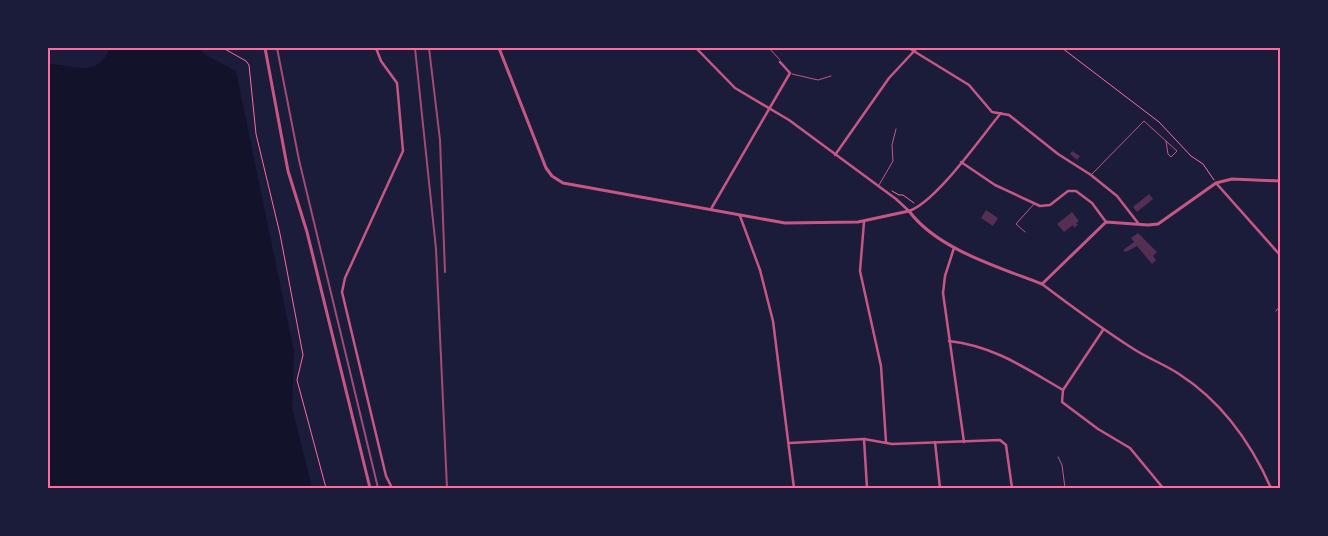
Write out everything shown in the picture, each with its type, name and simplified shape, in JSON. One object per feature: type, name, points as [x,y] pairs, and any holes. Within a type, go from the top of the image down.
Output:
[{"type":"street","points":[[265,48],[288,171],[307,232],[370,488]]},
{"type":"street","points":[[376,48],[380,59],[397,84],[403,152],[345,278],[342,292],[387,479],[392,488]]},
{"type":"street","points":[[499,48],[540,153],[552,176],[563,183],[711,209],[740,216],[789,223],[864,222],[909,211],[920,206],[941,186],[1001,113]]},
{"type":"street","points":[[696,48],[735,88],[771,107],[878,186],[909,211],[930,234],[955,247],[1042,284],[1104,330],[1179,374],[1205,394],[1240,434],[1271,488]]},
{"type":"street","points":[[836,155],[884,84],[912,50],[917,48]]},
{"type":"street","points":[[912,50],[969,84],[992,112],[1008,114],[1058,154],[1091,175],[1113,192],[1138,223]]},
{"type":"street","points":[[711,209],[790,73],[780,62]]},
{"type":"street","points":[[960,161],[995,185],[1034,203],[1048,206],[1066,192],[1075,191],[1092,203],[1106,222]]},
{"type":"street","points":[[1042,284],[1106,222],[1150,225],[1162,222],[1216,183],[1232,179],[1280,181]]},
{"type":"street","points":[[1216,183],[1280,254]]},
{"type":"street","points":[[740,216],[760,270],[772,318],[794,488]]},
{"type":"street","points":[[864,222],[860,271],[881,366],[886,442]]},
{"type":"street","points":[[955,247],[943,287],[964,442]]},
{"type":"street","points":[[1277,251],[1280,248]]},
{"type":"street","points":[[1104,330],[1064,390],[1061,398],[1065,406],[1130,448],[1163,488]]},
{"type":"street","points":[[950,341],[970,343],[991,350],[1064,390]]},
{"type":"street","points":[[789,442],[864,439],[886,442],[1003,441],[1006,445],[1012,488]]},
{"type":"street","points":[[864,439],[867,488]]},
{"type":"street","points":[[936,442],[940,488]]},
{"type":"lane","points":[[769,48],[780,62]]},
{"type":"lane","points":[[790,73],[818,80],[831,76]]},
{"type":"lane","points":[[1091,175],[1144,121],[1166,141],[1177,151],[1171,157],[1168,154],[1166,141]]},
{"type":"lane","points":[[878,186],[893,161],[892,146],[896,129]]},
{"type":"lane","points":[[1025,232],[1016,224],[1034,203]]},
{"type":"lane","points":[[1276,311],[1280,306]]},
{"type":"lane","points":[[1058,457],[1062,465],[1065,488]]},
{"type":"path","points":[[223,48],[246,61],[248,65],[256,134],[280,234],[303,354],[297,380],[326,488]]},
{"type":"path","points":[[1062,48],[1159,122],[1191,156],[1203,164],[1216,183]]},
{"type":"shaded area","points":[[110,48],[198,48],[206,55],[236,71],[294,352],[292,407],[312,488],[48,488],[48,64],[91,67],[98,64],[104,58]]},
{"type":"building","points":[[1072,151],[1080,156],[1077,160],[1070,154]]},
{"type":"building","points":[[1149,194],[1153,199],[1137,212],[1133,207]]},
{"type":"building","points":[[986,210],[998,218],[993,226],[981,218]]},
{"type":"building","points":[[1072,212],[1079,221],[1076,223],[1078,225],[1074,228],[1073,225],[1064,232],[1057,224]]},
{"type":"building","points":[[1138,233],[1157,252],[1153,256],[1156,260],[1152,264],[1137,246],[1126,252],[1123,250],[1134,242],[1131,238]]},
{"type":"railway","points":[[277,48],[299,160],[378,488]]},
{"type":"railway","points":[[415,48],[436,249],[447,488]]},
{"type":"railway","points":[[429,48],[440,140],[445,272]]}]
